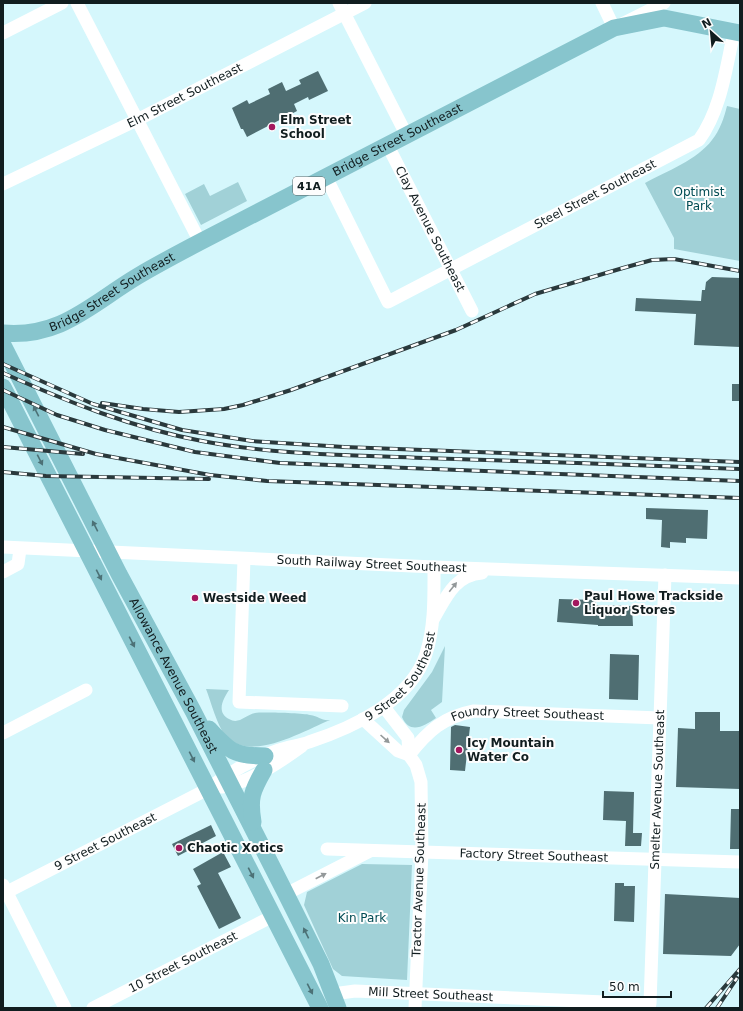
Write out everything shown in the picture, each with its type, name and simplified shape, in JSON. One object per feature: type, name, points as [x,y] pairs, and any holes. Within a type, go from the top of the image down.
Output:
[{"type":"main road","name":"41A","points":[[614,28],[664,18],[737,32]]},
{"type":"main road","name":"Bridge Street Southeast","points":[[3,333],[35,333],[81,314],[138,275],[614,28]]},
{"type":"main road","name":"Allowance Avenue Southeast","points":[[3,345],[119,574],[193,711],[286,894],[321,964],[335,1001]]},
{"type":"main road","name":"Allowance Avenue Southeast","points":[[3,387],[320,1008]]},
{"type":"main road","points":[[193,711],[228,748],[264,763],[254,787],[251,799],[255,834]]},
{"type":"street","points":[[3,33],[62,3]]},
{"type":"street","points":[[77,3],[200,242]]},
{"type":"street","name":"Elm Street Southeast","points":[[3,184],[137,120],[341,8],[365,3]]},
{"type":"street","points":[[602,3],[614,28]]},
{"type":"street","name":"Bridge Street Southeast","points":[[614,28],[664,3]]},
{"type":"street","points":[[341,8],[407,136]]},
{"type":"street","name":"Steel Street Southeast","points":[[326,177],[388,302],[699,140],[709,126],[718,100],[737,32]]},
{"type":"street","name":"Clay Avenue Southeast","points":[[388,146],[472,311]]},
{"type":"street","name":"South Railway Street Southeast","points":[[3,547],[20,549],[434,567],[740,578]]},
{"type":"street","points":[[3,572],[18,564],[20,549]]},
{"type":"street","points":[[244,559],[239,702],[342,706]]},
{"type":"street","name":"9 Street Southeast","points":[[4,890],[208,789],[264,763],[293,745],[307,743],[363,719],[384,707],[402,691],[426,656],[433,620],[434,567]]},
{"type":"street","points":[[433,620],[453,586],[461,579],[474,574],[522,570]]},
{"type":"street","name":"Smelter Avenue Southeast","points":[[650,1004],[665,575]]},
{"type":"street","points":[[3,733],[86,690]]},
{"type":"street","name":"Tractor Avenue Southeast","points":[[384,707],[408,738],[409,755],[416,766],[421,782],[422,852],[415,1008]]},
{"type":"street","name":"Foundry Street Southeast","points":[[409,755],[429,731],[455,717],[474,712],[660,718]]},
{"type":"street","points":[[363,719],[398,751],[409,755]]},
{"type":"street","name":"Factory Street Southeast","points":[[327,848],[740,862]]},
{"type":"street","points":[[286,894],[372,850]]},
{"type":"street","points":[[4,890],[65,1008]]},
{"type":"street","name":"10 Street Southeast","points":[[93,1008],[273,916]]},
{"type":"street","name":"Mill Street Southeast","points":[[335,1001],[355,990],[650,1004]]},
{"type":"green space","name":"Optimist Park","points":[[727,106],[740,109],[740,261],[674,249],[674,238],[645,183],[690,159],[706,147],[715,136]]},
{"type":"green space","points":[[238,182],[247,201],[201,225],[185,194],[204,184],[210,196]]},
{"type":"green space","points":[[445,646],[442,702],[431,710],[436,718],[422,726],[409,726],[405,723],[402,717],[404,710],[432,672]]},
{"type":"green space","points":[[206,689],[229,690],[223,701],[222,709],[225,716],[233,721],[255,713],[306,714],[324,720],[330,720],[291,737],[262,746],[248,746],[235,743],[222,731]]},
{"type":"green space","name":"Kin Park","points":[[362,864],[412,865],[407,980],[342,976],[333,969],[304,905],[307,892]]},
{"type":"building","points":[[318,71],[328,91],[309,100],[308,97],[294,104],[297,111],[247,137],[243,129],[241,129],[232,108],[247,100],[249,104],[270,94],[268,89],[282,82],[286,91],[301,84],[299,80]]},
{"type":"building","points":[[712,277],[740,278],[740,347],[694,345],[696,314],[635,311],[636,298],[701,301],[702,290],[705,290],[706,282]]},
{"type":"building","points":[[732,384],[740,384],[740,401],[732,401]]},
{"type":"building","points":[[646,508],[708,510],[707,539],[686,538],[686,543],[670,542],[670,548],[661,547],[662,520],[646,519]]},
{"type":"building","points":[[559,599],[596,600],[596,605],[632,606],[633,626],[598,626],[557,622]]},
{"type":"building","points":[[610,654],[639,655],[638,700],[609,699]]},
{"type":"building","points":[[695,712],[720,712],[720,731],[740,731],[740,789],[676,787],[678,728],[695,729]]},
{"type":"building","name":"Icy Mountain Water Co","points":[[455,725],[470,727],[465,771],[450,770],[451,727]]},
{"type":"building","points":[[604,791],[634,792],[633,833],[642,833],[641,846],[625,846],[626,821],[603,820]]},
{"type":"building","points":[[731,809],[740,809],[740,849],[730,849]]},
{"type":"building","points":[[211,825],[216,836],[178,856],[172,844]]},
{"type":"building","points":[[223,852],[231,867],[218,873],[241,918],[219,929],[197,886],[201,884],[193,869]]},
{"type":"building","points":[[615,883],[624,883],[624,886],[635,886],[634,922],[614,921]]},
{"type":"building","points":[[665,894],[740,898],[740,944],[731,956],[663,954]]},
{"type":"railway","points":[[102,403],[179,412],[224,409],[243,405],[291,390],[456,330],[535,294],[652,260],[674,259],[740,271]]},
{"type":"railway","points":[[3,364],[93,404],[182,430],[252,441],[344,447],[740,462]]},
{"type":"railway","points":[[3,373],[101,413],[176,436],[229,446],[284,452],[340,455],[740,469]]},
{"type":"railway","points":[[3,390],[57,415],[105,430],[195,452],[280,463],[740,481]]},
{"type":"railway","points":[[3,427],[96,454],[210,475],[267,481],[740,498]]},
{"type":"railway","points":[[3,447],[83,454]]},
{"type":"railway","points":[[3,472],[46,476],[209,479]]},
{"type":"railway","points":[[706,1008],[740,969]]},
{"type":"railway","points":[[717,1008],[737,978]]},
{"type":"place","name":"Elm Street School","points":[[272,127]]},
{"type":"place","name":"Westside Weed","points":[[195,598]]},
{"type":"place","name":"Paul Howe Trackside Liquor Stores","points":[[576,603]]},
{"type":"place","name":"Icy Mountain Water Co","points":[[459,750]]},
{"type":"place","name":"Chaotic Xotics","points":[[179,848]]}]
